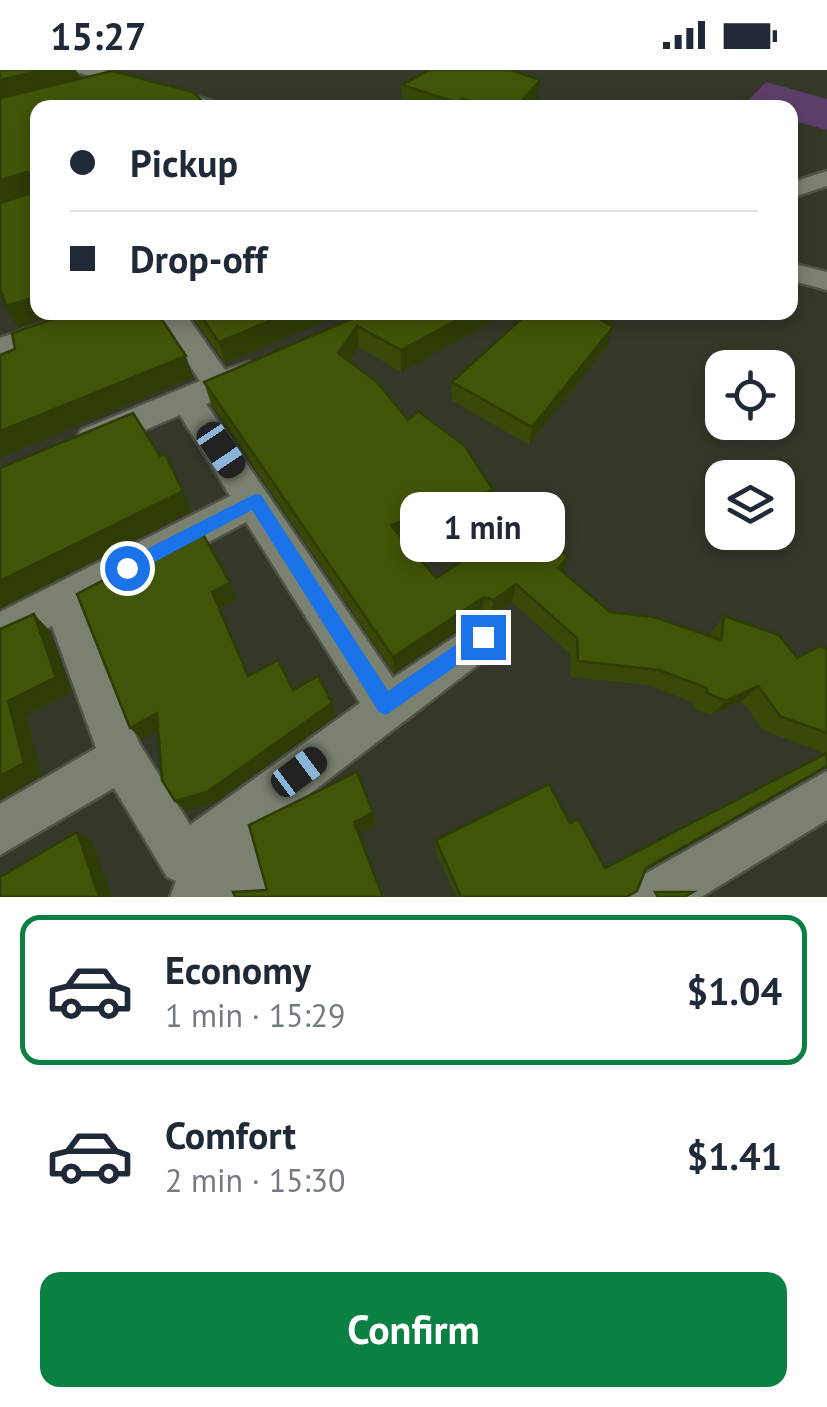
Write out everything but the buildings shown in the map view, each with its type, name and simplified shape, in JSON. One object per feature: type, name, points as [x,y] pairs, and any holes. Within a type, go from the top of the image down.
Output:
[{"type":"street","points":[[80,70],[192,100]]},
{"type":"street","points":[[72,94],[122,80]]},
{"type":"street","points":[[798,188],[827,178]]},
{"type":"street","points":[[798,273],[827,282]]},
{"type":"street","points":[[4,337],[74,320]]},
{"type":"street","points":[[172,320],[255,500],[386,705]]},
{"type":"street","points":[[68,450],[269,364]]},
{"type":"street","points":[[0,633],[255,500]]},
{"type":"street","points":[[63,601],[122,758],[184,860],[386,705],[483,637]]},
{"type":"street","points":[[0,831],[122,758]]},
{"type":"street","points":[[654,897],[827,794]]},
{"type":"street","points":[[195,897],[241,858],[249,897]]},
{"type":"shaded area","points":[[766,82],[827,99],[827,130],[798,122],[798,100],[749,100]]},
{"type":"route","points":[[127,568],[255,500],[386,705],[483,637]]}]
